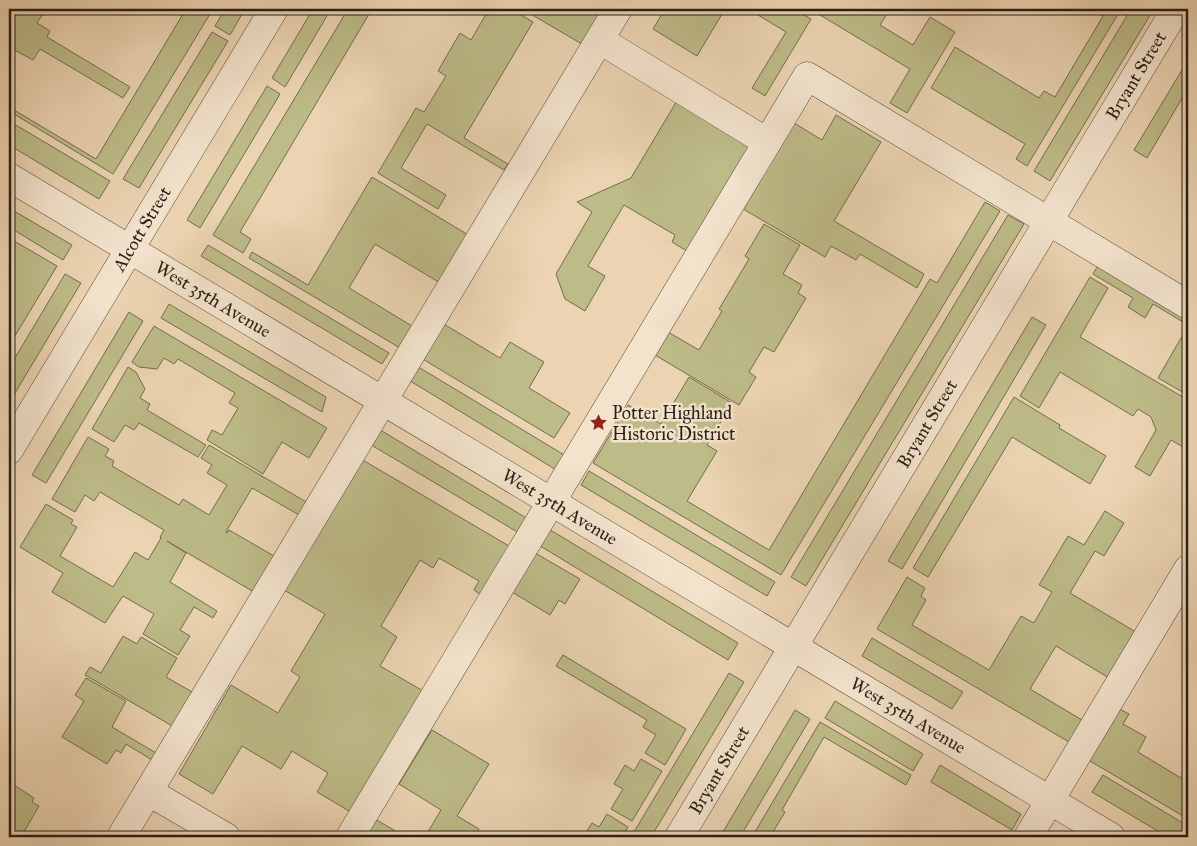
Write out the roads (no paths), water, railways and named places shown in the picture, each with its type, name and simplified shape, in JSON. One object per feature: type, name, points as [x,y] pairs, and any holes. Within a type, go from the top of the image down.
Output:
[{"type":"street","name":"Alcott Street","points":[[9,450],[274,9]]},
{"type":"street","points":[[121,837],[618,9]]},
{"type":"street","name":"Bryant Street","points":[[679,837],[1176,9]]},
{"type":"street","points":[[600,40],[767,142]]},
{"type":"street","points":[[350,837],[807,76],[1188,305]]},
{"type":"street","name":"West 35th Avenue","points":[[9,177],[1111,837]]},
{"type":"street","points":[[1028,837],[1188,570]]},
{"type":"street","points":[[149,792],[226,837]]},
{"type":"place","name":"Potter Highland Historic District","points":[[598,423]]}]
